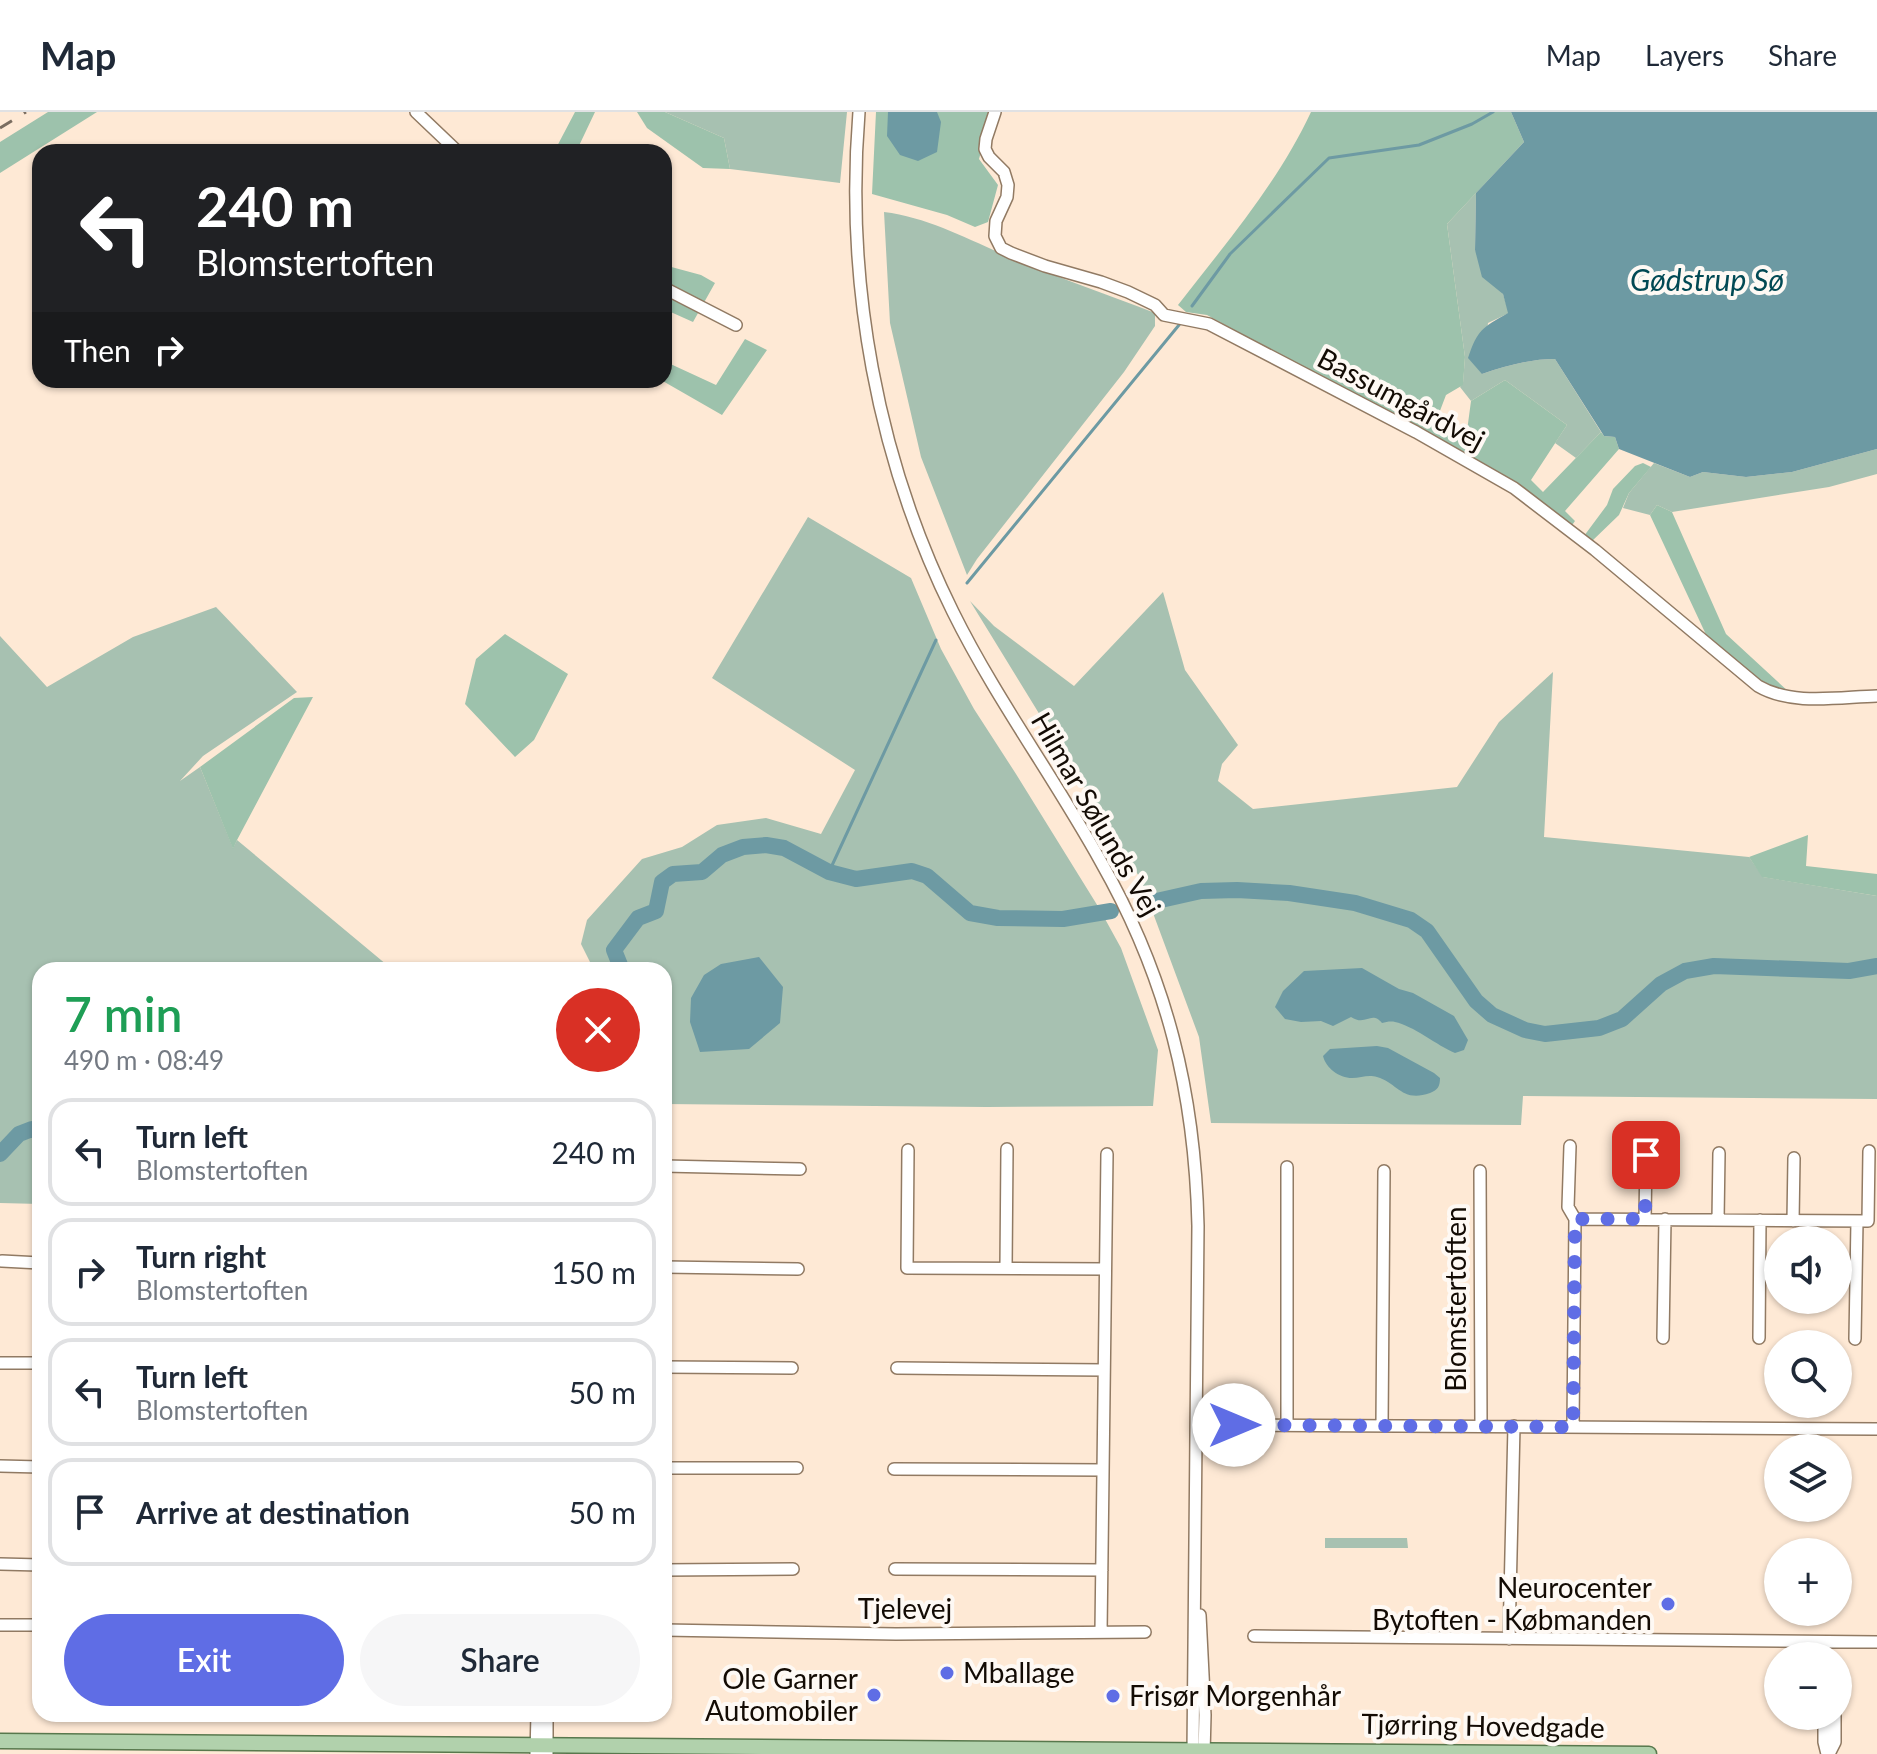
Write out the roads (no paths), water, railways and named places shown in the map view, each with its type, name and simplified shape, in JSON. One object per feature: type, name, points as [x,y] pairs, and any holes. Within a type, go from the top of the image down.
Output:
[{"type":"main road","name":"Tjørring Hovedgade","points":[[0,1741],[542,1750],[1649,1754]]},
{"type":"street","points":[[416,112],[450,144]]},
{"type":"street","name":"Hilmar Sølunds Vej","points":[[859,112],[857,244],[863,308],[881,410],[911,511],[970,645],[1100,860],[1125,907],[1161,994],[1183,1075],[1197,1196],[1196,1563],[1202,1631],[1199,1752]]},
{"type":"street","name":"Bassumgårdvej","points":[[995,112],[985,149],[1004,172],[1008,185],[1007,197],[996,221],[995,236],[1001,248],[1045,266],[1128,292],[1155,305],[1164,315],[1209,324],[1416,432],[1514,488],[1768,692],[1794,698],[1877,696]]},
{"type":"street","points":[[672,292],[736,325]]},
{"type":"street","points":[[1570,1146],[1568,1207],[1575,1219],[1573,1427]]},
{"type":"street","points":[[1006,1268],[1007,1149]]},
{"type":"street","points":[[908,1150],[907,1268],[1105,1269]]},
{"type":"street","points":[[1575,1219],[1868,1221],[1869,1151]]},
{"type":"street","points":[[1718,1220],[1719,1153]]},
{"type":"street","points":[[1101,1632],[1107,1154]]},
{"type":"street","points":[[1645,1219],[1646,1155]]},
{"type":"street","points":[[1793,1221],[1794,1158]]},
{"type":"street","points":[[672,1166],[800,1169]]},
{"type":"street","points":[[1287,1167],[1287,1425]]},
{"type":"street","points":[[1382,1426],[1384,1171]]},
{"type":"street","name":"Blomstertoften","points":[[1480,1171],[1481,1426]]},
{"type":"street","points":[[1663,1338],[1665,1219]]},
{"type":"street","points":[[1759,1338],[1760,1220]]},
{"type":"street","points":[[1855,1339],[1857,1221]]},
{"type":"street","points":[[2,1261],[32,1263]]},
{"type":"street","points":[[672,1267],[798,1269]]},
{"type":"street","points":[[0,1363],[32,1363]]},
{"type":"street","points":[[672,1367],[792,1368]]},
{"type":"street","points":[[897,1368],[1104,1370]]},
{"type":"street","name":"Blomstertoften","points":[[1234,1425],[1877,1429]]},
{"type":"street","points":[[1509,1639],[1514,1426]]},
{"type":"street","points":[[0,1466],[32,1467]]},
{"type":"street","points":[[672,1468],[797,1468]]},
{"type":"street","points":[[894,1469],[1103,1470]]},
{"type":"street","points":[[0,1564],[32,1565]]},
{"type":"street","points":[[672,1570],[793,1569]]},
{"type":"street","points":[[895,1569],[1102,1570]]},
{"type":"street","points":[[0,1625],[32,1625]]},
{"type":"street","name":"Tjelevej","points":[[672,1630],[896,1634],[1145,1632]]},
{"type":"street","points":[[1254,1636],[1830,1642]]},
{"type":"street","points":[[1852,1642],[1877,1642]]},
{"type":"street","points":[[538,1722],[542,1750]]},
{"type":"street","points":[[542,1750],[546,1722]]},
{"type":"street","points":[[1824,1730],[1828,1754]]},
{"type":"street","points":[[1828,1754],[1835,1742],[1835,1730]]},
{"type":"water","points":[[888,112],[937,112],[941,122],[937,152],[918,161],[900,155],[887,136]]},
{"type":"water","name":"Gødstrup Sø","points":[[1511,112],[1877,112],[1877,449],[1792,472],[1746,477],[1703,472],[1690,477],[1619,449],[1615,437],[1604,436],[1555,359],[1536,360],[1482,374],[1468,358],[1472,348],[1482,330],[1508,313],[1503,294],[1482,277],[1475,250],[1476,193],[1524,142]]},
{"type":"water","points":[[759,957],[783,987],[780,1023],[749,1049],[700,1052],[690,1022],[691,998],[704,975],[721,964]]},
{"type":"water","points":[[1362,968],[1454,1016],[1468,1040],[1464,1050],[1455,1053],[1395,1022],[1382,1023],[1375,1018],[1356,1020],[1351,1017],[1333,1026],[1321,1021],[1301,1022],[1285,1019],[1275,1007],[1283,991],[1304,971]]},
{"type":"water","points":[[1388,1048],[1434,1073],[1440,1078],[1438,1087],[1433,1092],[1413,1096],[1377,1077],[1342,1076],[1330,1068],[1323,1056],[1330,1049]]},
{"type":"waterway","points":[[1192,306],[1230,254],[1329,158],[1419,145],[1472,124],[1493,112]]},
{"type":"waterway","points":[[967,583],[1179,325]]},
{"type":"waterway","points":[[829,872],[936,640]]},
{"type":"waterway","points":[[619,962],[614,950],[638,918],[656,911],[662,882],[673,874],[702,872],[722,855],[743,847],[766,845],[784,848],[829,872],[856,879],[912,871],[927,876],[970,913],[998,918],[1063,919],[1111,911]]},
{"type":"waterway","points":[[1143,904],[1201,891],[1289,893],[1355,903],[1411,920],[1427,931],[1476,1001],[1492,1015],[1525,1030],[1545,1034],[1599,1028],[1622,1019],[1661,984],[1685,971],[1714,966],[1849,971],[1877,966]]},
{"type":"waterway","points":[[0,1154],[19,1134],[32,1129]]},
{"type":"railway","points":[[0,128],[26,112]]},
{"type":"place","name":"Neurocenter Bytoften - Købmanden","points":[[1668,1604]]},
{"type":"place","name":"Mballage","points":[[947,1673]]},
{"type":"place","name":"Ole Garner Automobiler","points":[[874,1695]]},
{"type":"place","name":"Frisør Morgenhår","points":[[1113,1696]]}]
